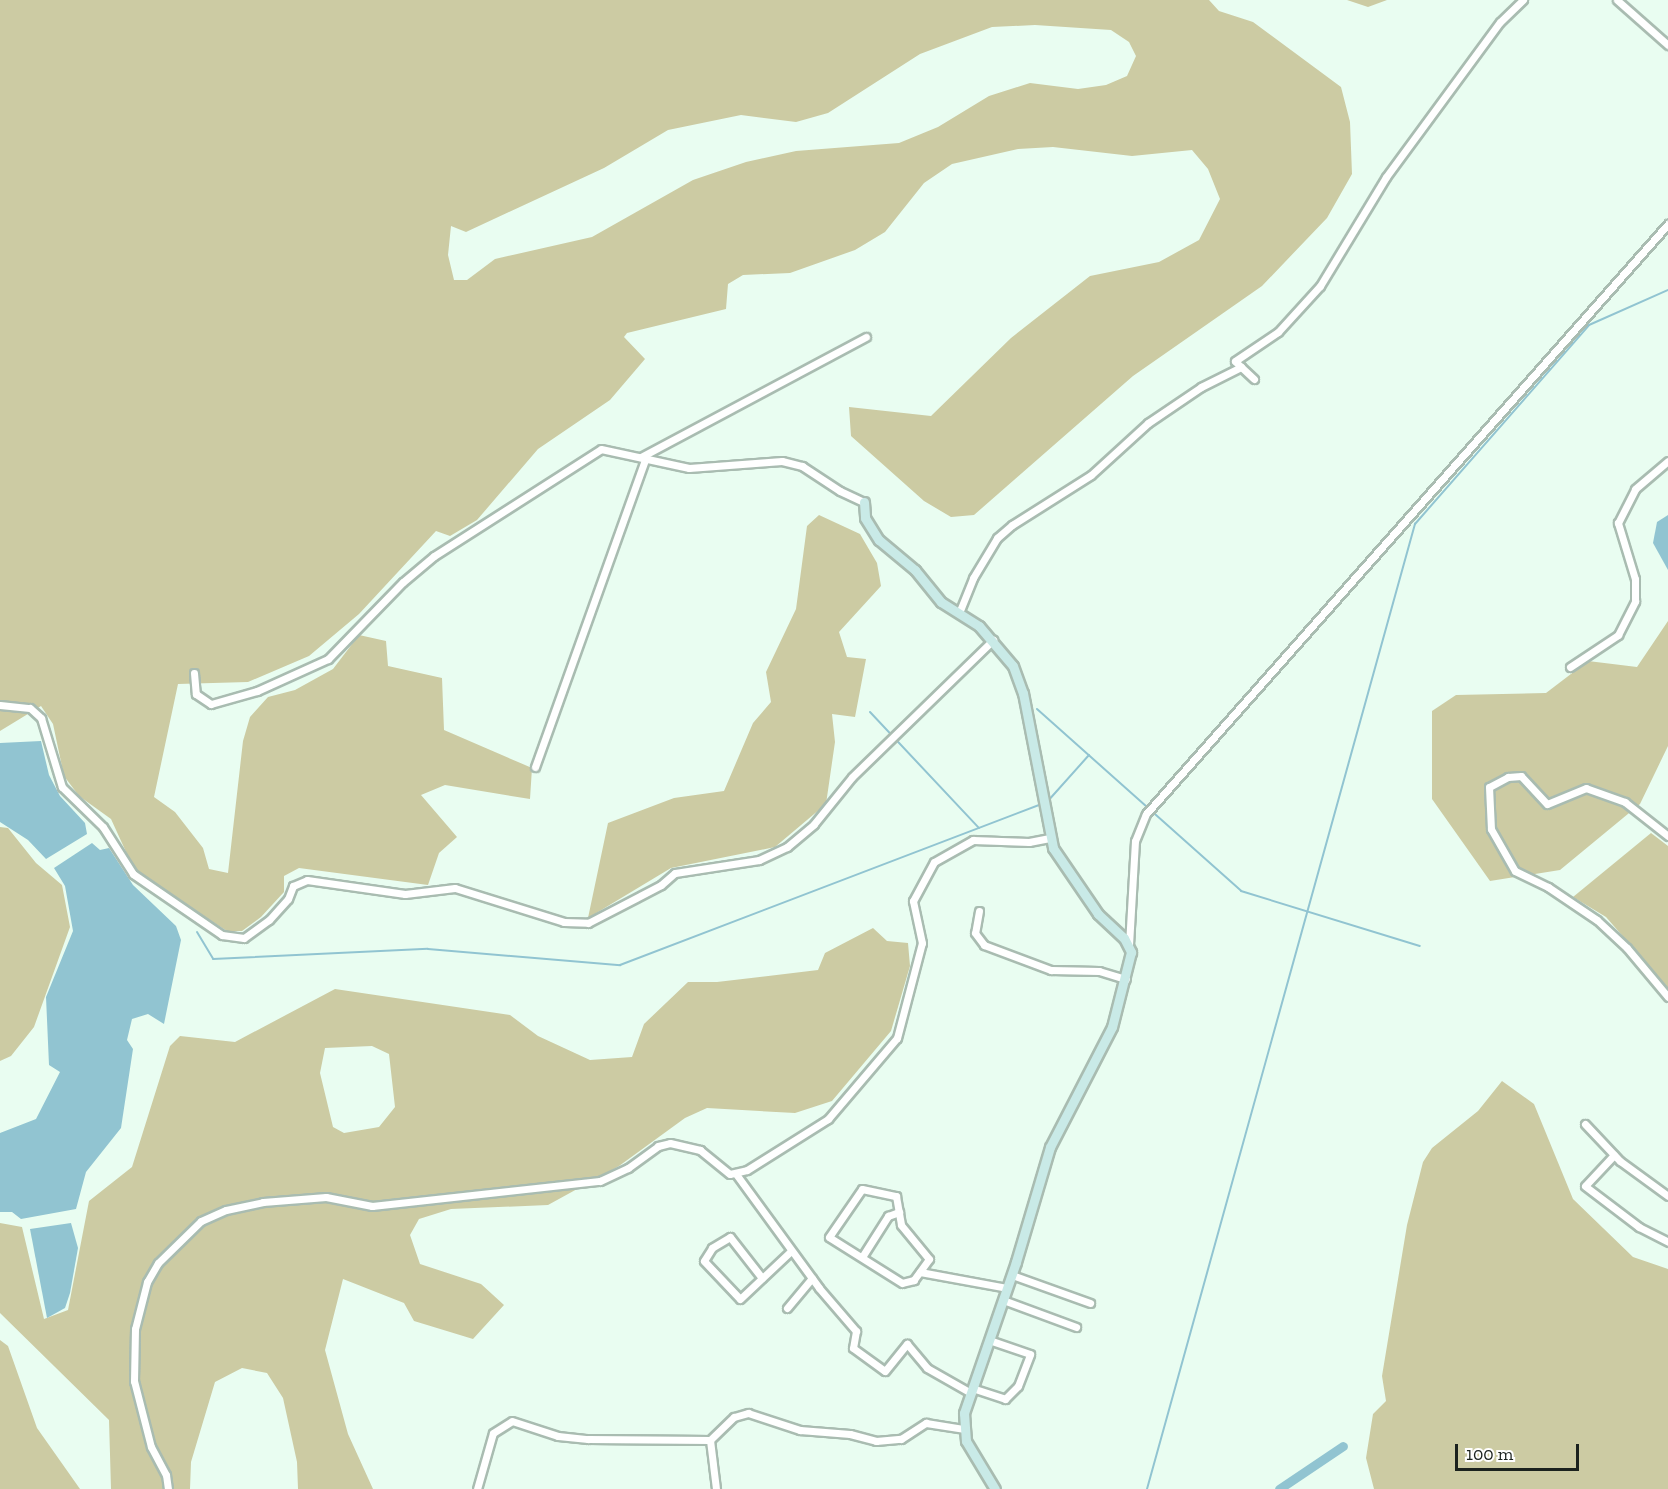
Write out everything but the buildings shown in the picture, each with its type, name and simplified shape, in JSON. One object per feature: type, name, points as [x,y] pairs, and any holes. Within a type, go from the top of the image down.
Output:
[{"type":"street","points":[[1254,379],[1235,362],[1278,332],[1320,286],[1386,177],[1500,22],[1523,0]]},
{"type":"street","points":[[1617,0],[1668,45]]},
{"type":"street","points":[[994,1489],[962,1429],[971,1390],[1012,1275],[1050,1147],[1112,1027],[1131,960],[1129,945],[1135,841],[1146,814],[1668,224]]},
{"type":"street","points":[[536,767],[644,457],[866,338]]},
{"type":"street","points":[[958,613],[973,578],[997,538],[1012,525],[1091,475],[1148,423],[1201,387],[1241,367]]},
{"type":"street","points":[[194,673],[196,694],[211,704],[256,691],[328,659],[403,582],[434,556],[556,474],[601,449],[707,468],[741,462],[782,461],[802,466],[840,491],[864,501],[866,518],[879,540],[915,570],[941,602],[993,640],[1019,679],[1050,838],[1057,858],[1098,914],[1129,945]]},
{"type":"street","points":[[1570,667],[1618,635],[1635,601],[1635,579],[1618,523],[1635,489],[1668,461]]},
{"type":"street","points":[[0,705],[30,708],[41,718],[62,787],[103,827],[138,879],[222,936],[244,938],[269,920],[288,899],[293,886],[307,880],[405,894],[455,888],[564,922],[588,923],[661,885],[675,873],[759,860],[787,847],[814,824],[852,777],[993,640]]},
{"type":"street","points":[[1668,836],[1625,802],[1586,788],[1547,804],[1521,776],[1508,777],[1489,787],[1491,829],[1515,871],[1548,886],[1597,920],[1627,948],[1668,997]]},
{"type":"street","points":[[736,1174],[828,1119],[897,1038],[922,943],[913,901],[934,862],[973,840],[1029,842],[1050,838]]},
{"type":"street","points":[[979,911],[975,933],[984,945],[1051,970],[1099,971],[1126,979]]},
{"type":"street","points":[[1586,1124],[1614,1155],[1668,1196]]},
{"type":"street","points":[[168,1489],[166,1475],[151,1447],[134,1381],[135,1329],[147,1282],[158,1263],[201,1221],[226,1210],[263,1202],[326,1197],[372,1206],[600,1181],[628,1168],[657,1146],[670,1143],[700,1149],[724,1170],[736,1174],[791,1251],[856,1331],[853,1348],[885,1371],[907,1344],[927,1368],[971,1390],[1005,1399],[1018,1386],[1030,1354],[989,1340]]},
{"type":"street","points":[[1614,1155],[1586,1186],[1639,1227],[1668,1242]]},
{"type":"street","points":[[862,1189],[896,1196],[899,1212],[901,1225],[929,1259],[914,1280],[902,1283],[830,1237],[862,1189]]},
{"type":"street","points":[[862,1257],[888,1216],[899,1212]]},
{"type":"street","points":[[762,1278],[730,1237],[712,1248],[704,1261],[740,1299],[791,1251]]},
{"type":"street","points":[[920,1272],[1007,1288]]},
{"type":"street","points":[[1012,1275],[1090,1303]]},
{"type":"street","points":[[787,1308],[812,1278]]},
{"type":"street","points":[[1003,1300],[1076,1327]]},
{"type":"street","points":[[477,1489],[492,1433],[512,1421],[566,1438],[710,1440],[734,1418],[748,1413],[800,1430],[850,1434],[884,1442],[901,1439],[926,1423],[962,1429]]},
{"type":"street","points":[[710,1440],[716,1489]]},
{"type":"green space","points":[[0,0],[1209,0],[1219,11],[1253,22],[1341,87],[1350,122],[1352,174],[1327,218],[1262,286],[1133,376],[974,515],[951,517],[924,501],[851,436],[849,407],[931,416],[1011,338],[1090,276],[1159,262],[1199,240],[1220,199],[1208,169],[1192,150],[1132,156],[1053,147],[1018,149],[952,164],[924,183],[885,232],[855,250],[790,273],[743,275],[728,284],[726,309],[627,333],[624,337],[645,359],[610,400],[538,449],[477,520],[450,536],[436,531],[359,614],[309,656],[248,682],[178,684],[154,797],[175,812],[203,848],[209,869],[228,873],[243,741],[250,717],[268,697],[295,690],[333,669],[359,635],[386,641],[388,666],[442,678],[444,730],[532,768],[530,799],[445,785],[421,795],[457,837],[439,853],[428,885],[299,868],[284,876],[284,892],[261,917],[242,931],[227,931],[146,879],[132,865],[111,819],[79,796],[64,776],[53,724],[41,706],[0,731]],"holes":[[[1035,25],[1111,30],[1129,42],[1136,56],[1127,76],[1106,85],[1078,89],[1030,83],[989,96],[938,127],[899,143],[796,151],[746,162],[693,180],[592,237],[495,259],[467,280],[454,280],[448,255],[451,226],[466,232],[604,168],[668,130],[741,115],[796,122],[828,113],[920,54],[992,27]]]},
{"type":"green space","points":[[1347,0],[1387,0],[1368,7]]},
{"type":"green space","points":[[819,515],[860,534],[877,563],[881,586],[839,632],[847,657],[866,659],[855,717],[832,714],[835,742],[826,804],[775,847],[671,868],[588,918],[608,823],[674,798],[724,791],[753,723],[771,702],[766,672],[796,609],[807,526]]},
{"type":"green space","points":[[1668,621],[1668,746],[1640,804],[1560,870],[1490,881],[1432,799],[1432,711],[1456,695],[1546,693],[1588,661],[1637,667]]},
{"type":"green space","points":[[0,827],[8,828],[36,863],[62,885],[70,927],[34,1027],[11,1056],[0,1061]]},
{"type":"green space","points":[[1651,833],[1668,846],[1668,988],[1606,917],[1573,897]]},
{"type":"green space","points":[[873,928],[887,941],[908,943],[910,966],[891,1031],[832,1101],[795,1113],[707,1108],[685,1118],[619,1166],[548,1205],[451,1209],[419,1219],[410,1235],[420,1264],[481,1284],[504,1305],[473,1339],[414,1321],[404,1303],[343,1279],[325,1350],[348,1434],[373,1489],[298,1489],[297,1462],[283,1398],[267,1373],[242,1368],[215,1382],[191,1462],[190,1489],[111,1489],[109,1420],[0,1313],[0,1223],[22,1227],[44,1319],[68,1310],[89,1201],[132,1167],[170,1046],[180,1036],[235,1042],[335,989],[510,1015],[538,1036],[590,1060],[632,1057],[644,1024],[688,982],[717,982],[818,970],[825,953]],"holes":[[[372,1046],[389,1054],[395,1107],[379,1127],[344,1133],[333,1127],[320,1073],[325,1048]]]},
{"type":"green space","points":[[1502,1081],[1534,1104],[1573,1199],[1633,1257],[1668,1269],[1668,1489],[1374,1489],[1366,1458],[1373,1414],[1386,1401],[1382,1376],[1407,1225],[1423,1162],[1432,1148],[1478,1111]]},
{"type":"green space","points":[[0,1340],[8,1346],[37,1428],[80,1489],[0,1489]]},
{"type":"water","points":[[1668,515],[1668,570],[1653,543],[1657,522]]},
{"type":"water","points":[[41,741],[49,775],[60,796],[85,823],[87,834],[46,859],[28,840],[0,822],[0,743]]},
{"type":"water","points":[[92,843],[100,850],[109,848],[133,885],[176,926],[181,940],[164,1024],[148,1014],[132,1019],[127,1040],[133,1049],[121,1128],[86,1172],[76,1209],[21,1219],[12,1212],[0,1212],[0,1133],[36,1119],[60,1072],[49,1065],[46,997],[73,931],[65,886],[54,868]]},
{"type":"water","points":[[71,1223],[78,1248],[70,1293],[65,1308],[47,1318],[30,1229]]},
{"type":"waterway","points":[[1147,1489],[1415,524],[1589,325],[1668,290]]},
{"type":"waterway","points":[[1037,709],[1241,891],[1420,946]]},
{"type":"waterway","points":[[870,712],[979,828]]},
{"type":"waterway","points":[[1047,802],[1089,755]]},
{"type":"waterway","points":[[197,932],[213,959],[428,949],[620,965],[1042,804]]},
{"type":"waterway","points":[[1279,1489],[1343,1446]]}]
